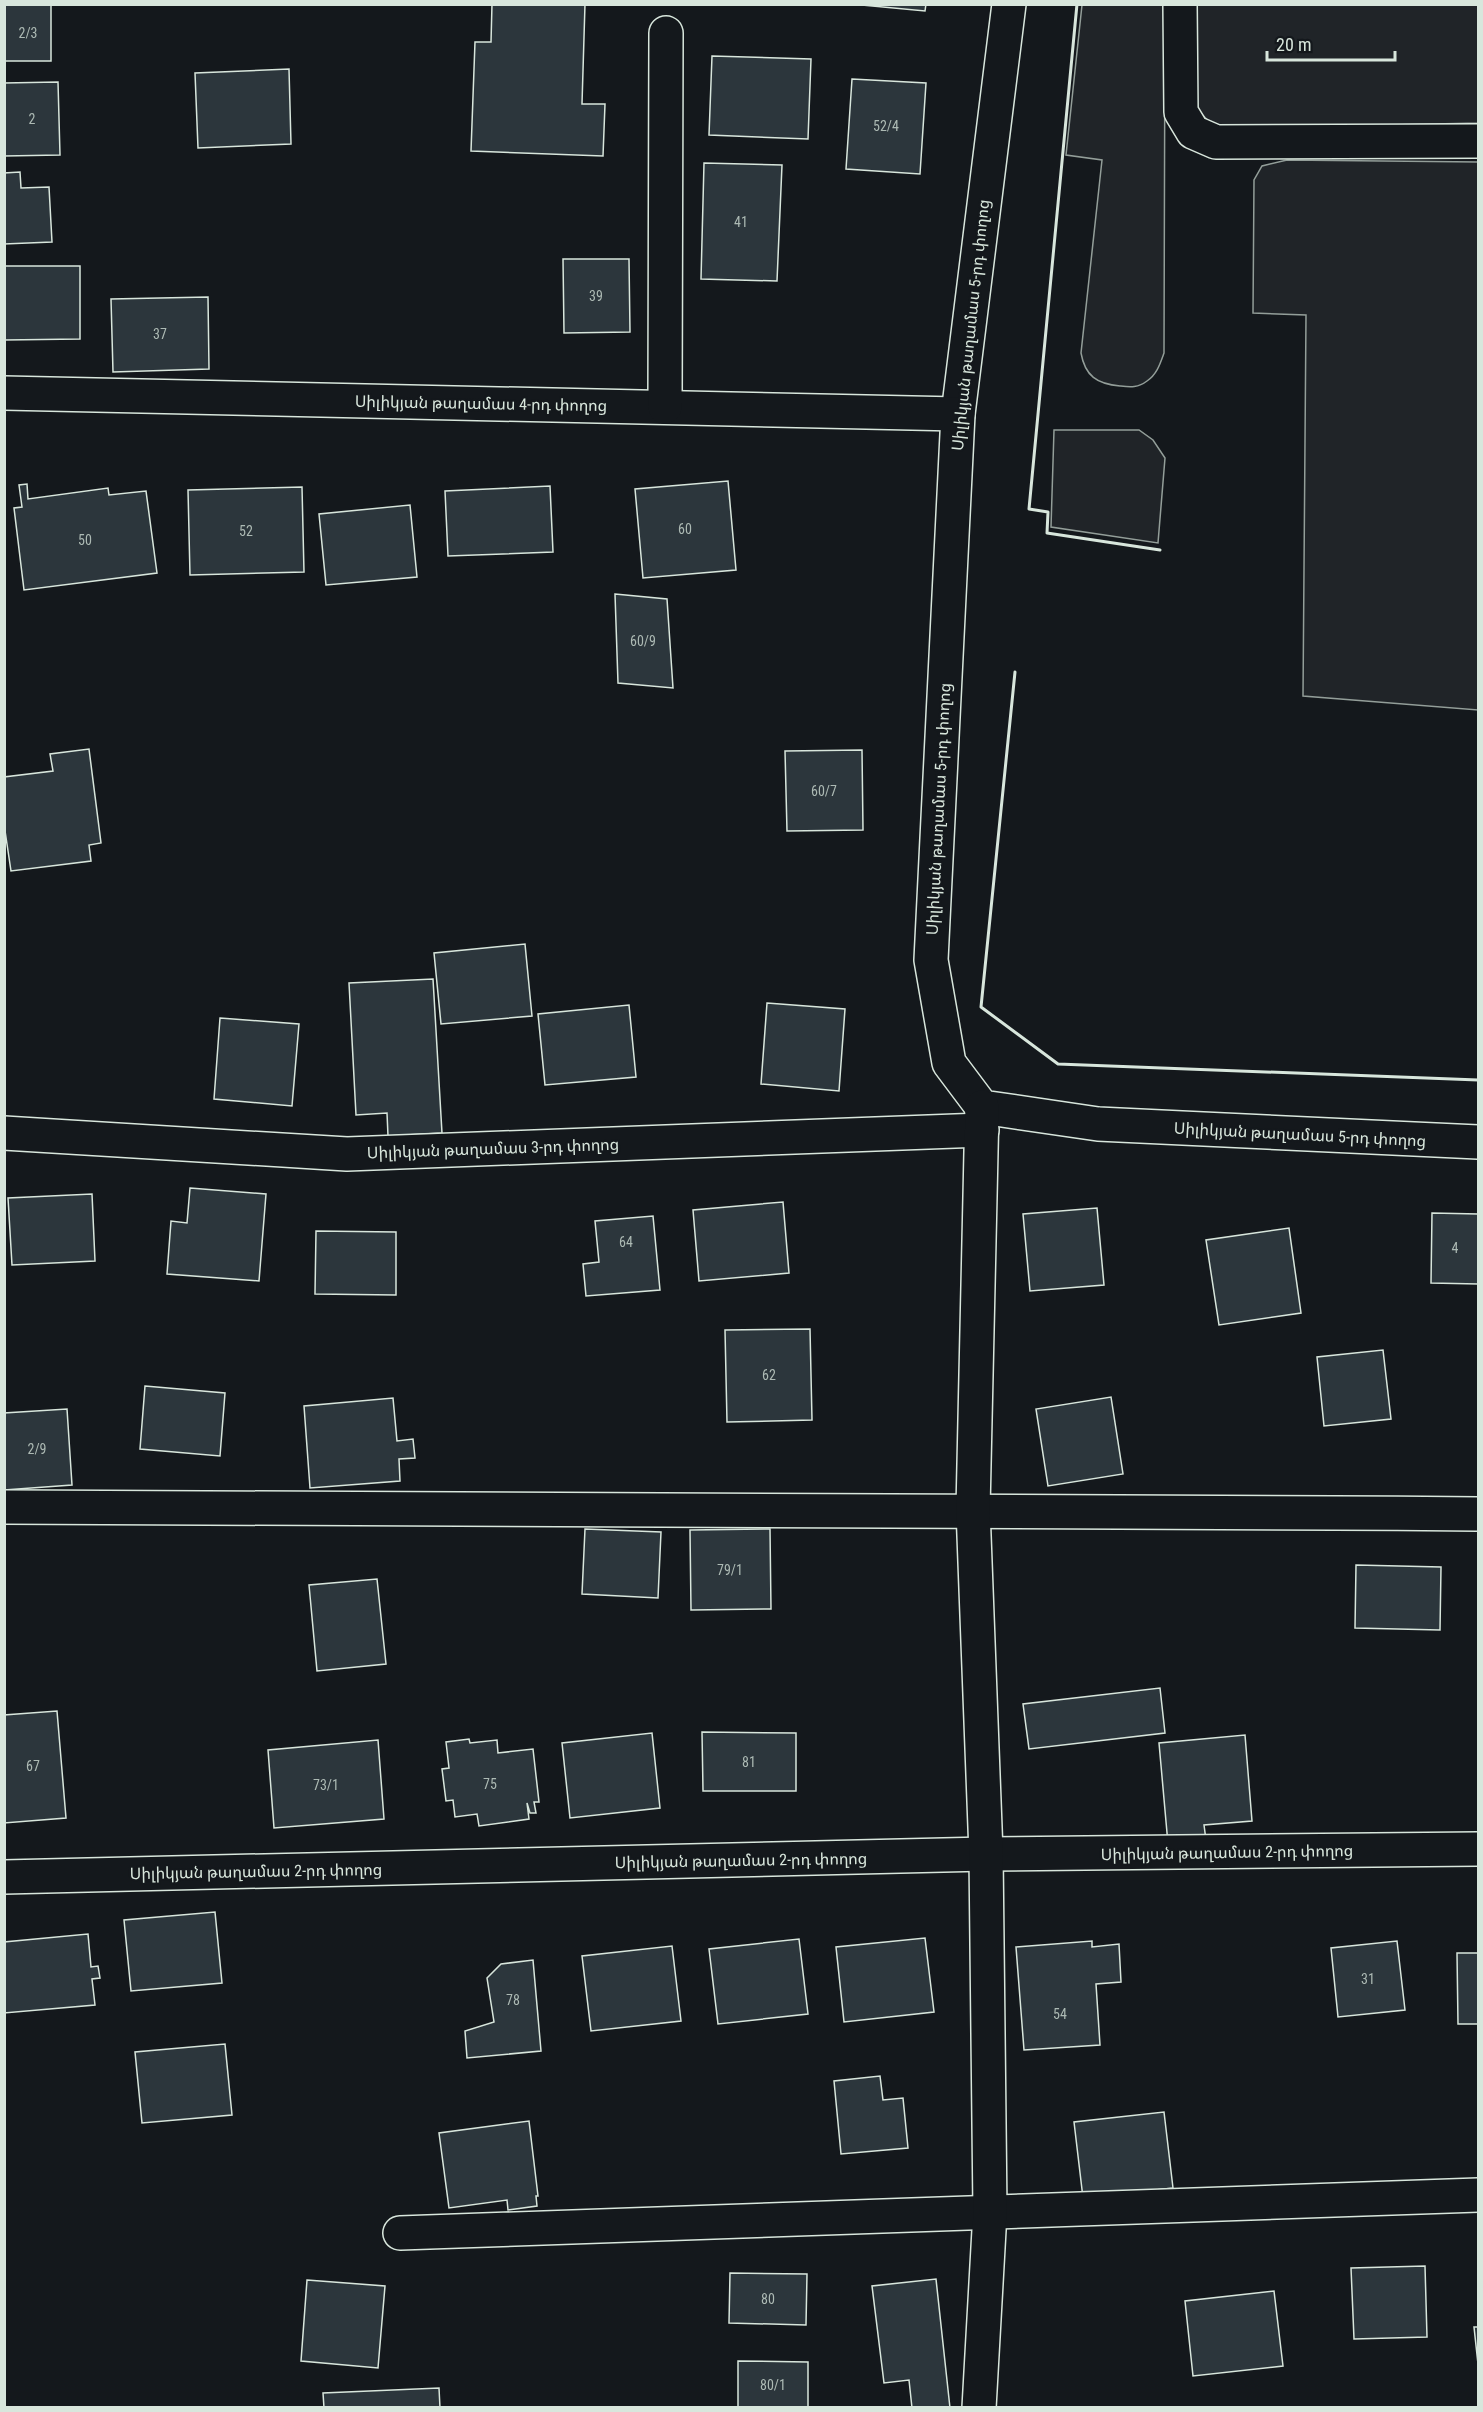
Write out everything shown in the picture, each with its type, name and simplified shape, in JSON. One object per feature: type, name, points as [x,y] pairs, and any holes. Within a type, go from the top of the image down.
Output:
[{"type":"street","name":"Սիլիկյան թաղամաս 5-րդ փողոց","points":[[1009,4],[958,414],[931,960],[949,1063],[982,1118],[1479,1142]]},
{"type":"street","points":[[1180,4],[1181,112],[1193,132],[1216,142],[1479,141]]},
{"type":"street","points":[[665,407],[666,33]]},
{"type":"street","name":"Սիլիկյան թաղամաս 4-րդ փողոց","points":[[4,393],[958,414]]},
{"type":"street","points":[[979,2408],[990,2212],[986,1854],[973,1509],[982,1118]]},
{"type":"street","name":"Սիլիկյան թաղամաս 3-րդ փողոց","points":[[4,1133],[347,1154],[982,1118]]},
{"type":"street","points":[[4,1507],[414,1510],[973,1509],[1479,1514]]},
{"type":"street","name":"Սիլիկյան թաղամաս 2-րդ փողոց","points":[[4,1877],[986,1854],[1479,1849]]},
{"type":"street","points":[[400,2233],[1479,2195]]},
{"type":"shaded area","points":[[1082,5],[1165,5],[1164,353],[1158,368],[1150,378],[1140,385],[1127,387],[1105,383],[1093,377],[1086,368],[1081,353],[1102,160],[1066,155]]},
{"type":"shaded area","points":[[1193,5],[1478,5],[1478,123],[1216,129],[1196,108]]},
{"type":"shaded area","points":[[1287,160],[1478,162],[1478,710],[1303,696],[1306,315],[1253,313],[1254,180],[1262,166]]},
{"type":"shaded area","points":[[1054,430],[1139,430],[1153,440],[1165,458],[1158,543],[1051,527]]},
{"type":"building","points":[[4,4],[51,4],[51,61],[4,61]]},
{"type":"building","points":[[492,4],[585,4],[582,104],[605,104],[603,156],[471,151],[475,42],[491,42]]},
{"type":"building","points":[[851,4],[926,4],[925,11]]},
{"type":"building","points":[[712,56],[811,59],[808,139],[709,135]]},
{"type":"building","points":[[289,69],[291,144],[198,148],[195,73]]},
{"type":"building","points":[[852,79],[926,83],[920,174],[846,169]]},
{"type":"building","points":[[58,82],[60,155],[4,156],[4,83]]},
{"type":"building","points":[[704,163],[782,165],[777,281],[701,279]]},
{"type":"building","points":[[20,172],[21,188],[49,187],[52,242],[4,244],[4,173]]},
{"type":"building","points":[[563,259],[629,259],[630,332],[564,333]]},
{"type":"building","points":[[4,266],[80,266],[80,339],[4,340]]},
{"type":"building","points":[[208,297],[209,369],[113,372],[111,299]]},
{"type":"building","points":[[728,481],[736,570],[643,578],[635,489]]},
{"type":"building","points":[[27,484],[28,499],[108,488],[109,495],[146,491],[157,573],[24,590],[14,508],[22,507],[19,485]]},
{"type":"building","points":[[550,486],[553,552],[448,556],[445,491]]},
{"type":"building","points":[[302,487],[304,572],[190,575],[188,490]]},
{"type":"building","points":[[410,505],[417,577],[326,585],[319,514]]},
{"type":"building","points":[[615,594],[667,599],[673,688],[618,683]]},
{"type":"building","points":[[89,749],[101,843],[89,845],[91,861],[11,871],[4,824],[4,777],[53,771],[50,754]]},
{"type":"building","points":[[862,750],[863,830],[787,831],[785,751]]},
{"type":"building","points":[[525,944],[532,1016],[441,1024],[434,953]]},
{"type":"building","points":[[433,979],[442,1133],[388,1136],[387,1113],[356,1115],[349,983]]},
{"type":"building","points":[[767,1003],[845,1009],[839,1091],[761,1084]]},
{"type":"building","points":[[629,1005],[636,1077],[545,1085],[538,1014]]},
{"type":"building","points":[[220,1018],[299,1024],[292,1106],[214,1099]]},
{"type":"building","points":[[190,1188],[266,1194],[259,1281],[167,1274],[171,1221],[187,1223]]},
{"type":"building","points":[[92,1194],[95,1261],[12,1265],[8,1198]]},
{"type":"building","points":[[783,1202],[789,1273],[699,1281],[693,1210]]},
{"type":"building","points":[[1097,1208],[1104,1285],[1030,1291],[1023,1214]]},
{"type":"building","points":[[1432,1213],[1478,1214],[1478,1284],[1431,1283]]},
{"type":"building","points":[[653,1216],[660,1290],[586,1296],[583,1264],[599,1262],[595,1221]]},
{"type":"building","points":[[1289,1228],[1301,1313],[1219,1325],[1206,1240]]},
{"type":"building","points":[[316,1231],[396,1232],[396,1295],[315,1294]]},
{"type":"building","points":[[810,1329],[812,1420],[727,1422],[725,1330]]},
{"type":"building","points":[[1383,1350],[1391,1419],[1324,1426],[1317,1357]]},
{"type":"building","points":[[145,1386],[225,1393],[220,1456],[140,1449]]},
{"type":"building","points":[[1111,1397],[1123,1474],[1048,1486],[1036,1409]]},
{"type":"building","points":[[393,1398],[397,1441],[413,1439],[415,1458],[399,1459],[400,1481],[310,1488],[304,1406]]},
{"type":"building","points":[[67,1409],[72,1485],[4,1490],[4,1413]]},
{"type":"building","points":[[585,1529],[661,1532],[658,1598],[582,1594]]},
{"type":"building","points":[[770,1529],[771,1609],[691,1610],[690,1530]]},
{"type":"building","points":[[1356,1565],[1441,1567],[1440,1630],[1355,1628]]},
{"type":"building","points":[[377,1579],[386,1664],[317,1671],[309,1585]]},
{"type":"building","points":[[1160,1688],[1165,1733],[1029,1749],[1023,1704]]},
{"type":"building","points":[[57,1711],[66,1818],[4,1823],[4,1715]]},
{"type":"building","points":[[702,1732],[796,1733],[796,1791],[703,1791]]},
{"type":"building","points":[[652,1733],[660,1808],[570,1818],[562,1743]]},
{"type":"building","points":[[1245,1735],[1252,1821],[1204,1825],[1206,1840],[1168,1844],[1159,1743]]},
{"type":"building","points":[[469,1739],[470,1743],[497,1740],[498,1753],[533,1749],[539,1802],[534,1802],[536,1813],[530,1813],[527,1803],[529,1819],[479,1826],[477,1814],[455,1817],[453,1800],[446,1801],[442,1769],[449,1768],[446,1742]]},
{"type":"building","points":[[378,1740],[384,1819],[274,1828],[268,1750]]},
{"type":"building","points":[[215,1912],[222,1983],[131,1991],[124,1920]]},
{"type":"building","points":[[88,1934],[91,1967],[98,1966],[100,1978],[92,1979],[95,2005],[4,2013],[4,1942]]},
{"type":"building","points":[[925,1938],[934,2012],[844,2022],[836,1947]]},
{"type":"building","points":[[799,1939],[808,2014],[718,2024],[709,1949]]},
{"type":"building","points":[[1092,1941],[1092,1947],[1119,1944],[1121,1982],[1096,1984],[1100,2045],[1024,2050],[1016,1947]]},
{"type":"building","points":[[1397,1941],[1405,2010],[1338,2017],[1331,1948]]},
{"type":"building","points":[[672,1946],[681,2021],[591,2031],[582,1956]]},
{"type":"building","points":[[1457,1953],[1478,1953],[1478,2024],[1458,2024]]},
{"type":"building","points":[[533,1960],[541,2051],[467,2058],[465,2031],[494,2022],[487,1978],[501,1964]]},
{"type":"building","points":[[225,2044],[232,2115],[142,2123],[135,2052]]},
{"type":"building","points":[[880,2076],[883,2100],[903,2098],[908,2148],[841,2154],[834,2081]]},
{"type":"building","points":[[1164,2112],[1173,2188],[1083,2198],[1074,2122]]},
{"type":"building","points":[[529,2121],[538,2196],[536,2196],[537,2206],[508,2210],[507,2200],[449,2208],[439,2133]]},
{"type":"building","points":[[1425,2266],[1427,2337],[1354,2339],[1351,2268]]},
{"type":"building","points":[[730,2273],[807,2274],[806,2325],[729,2323]]},
{"type":"building","points":[[936,2279],[950,2408],[912,2408],[909,2380],[884,2383],[872,2286]]},
{"type":"building","points":[[307,2280],[385,2286],[378,2368],[301,2361]]},
{"type":"building","points":[[1274,2291],[1283,2366],[1193,2376],[1185,2301]]},
{"type":"building","points":[[1474,2327],[1478,2327],[1478,2364]]},
{"type":"building","points":[[738,2361],[808,2362],[808,2408],[738,2408]]},
{"type":"building","points":[[439,2388],[440,2408],[324,2408],[323,2393]]},
{"type":"wall","points":[[1077,4],[1029,509],[1048,512],[1047,533],[1160,550]]},
{"type":"wall","points":[[1015,672],[981,1007],[1058,1064],[1478,1080]]}]
